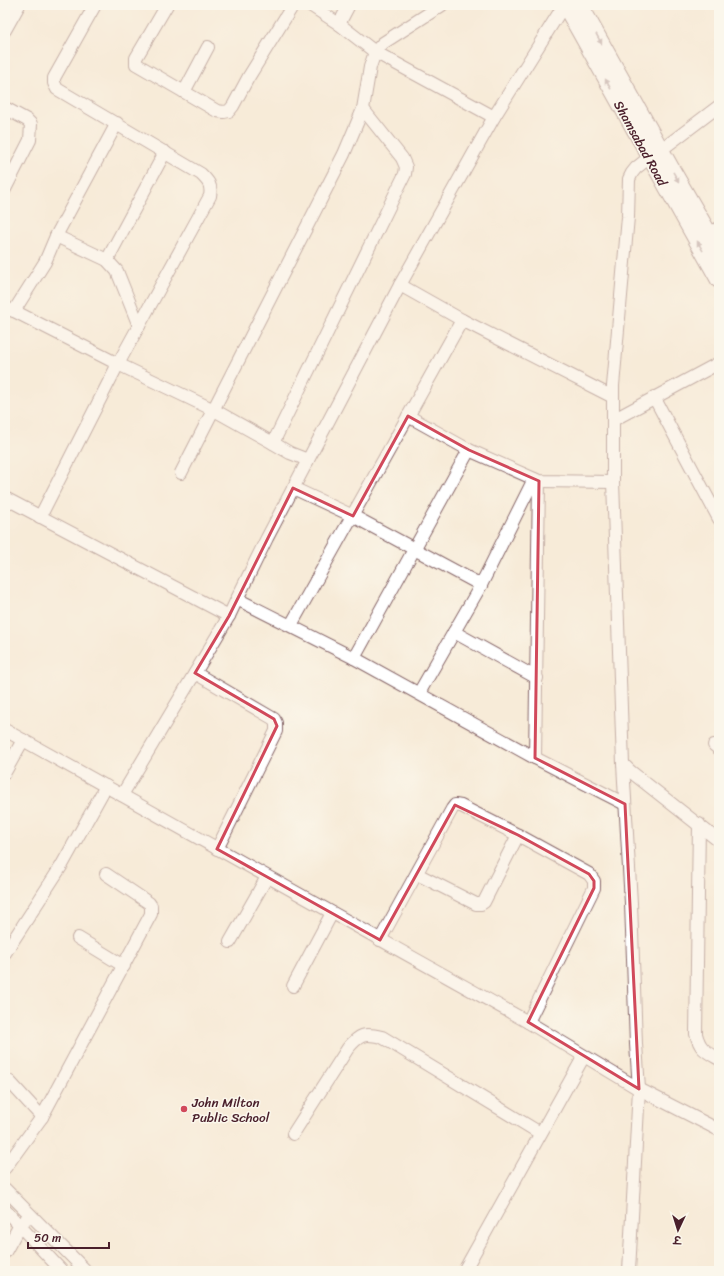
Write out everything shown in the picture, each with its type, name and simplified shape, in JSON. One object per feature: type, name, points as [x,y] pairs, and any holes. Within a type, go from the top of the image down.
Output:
[{"type":"main road","name":"Shamsabad Road","points":[[564,5],[655,153],[714,231],[719,251]]},
{"type":"main road","name":"Shamsabad Road","points":[[580,5],[719,280]]},
{"type":"street","points":[[5,30],[19,5]]},
{"type":"street","points":[[40,517],[118,364],[210,196],[211,189],[209,182],[201,174],[117,123],[57,89],[54,83],[54,78],[95,5]]},
{"type":"street","points":[[167,5],[135,61],[138,66],[217,111],[224,112],[229,111],[233,106],[248,78],[293,5]]},
{"type":"street","points":[[310,5],[339,24],[375,52],[494,117]]},
{"type":"street","points":[[339,24],[349,5]]},
{"type":"street","points":[[122,795],[229,616],[236,599],[293,488],[400,284],[494,117],[564,5]]},
{"type":"street","points":[[181,473],[344,154],[363,109],[370,67],[375,52],[383,43],[440,6]]},
{"type":"street","points":[[184,92],[208,47]]},
{"type":"street","points":[[629,1271],[639,1089],[623,764],[613,482],[613,397],[628,217],[629,179],[636,168],[719,106]]},
{"type":"street","points":[[5,108],[27,120],[31,124],[32,132],[30,140],[5,189]]},
{"type":"street","points":[[273,443],[405,174],[406,167],[402,158],[363,109]]},
{"type":"street","points":[[117,123],[56,236],[45,262],[10,310],[214,410],[290,453],[308,460]]},
{"type":"street","points":[[107,260],[165,152]]},
{"type":"street","points":[[56,236],[107,260],[117,271],[139,326]]},
{"type":"street","points":[[400,284],[462,320],[613,397]]},
{"type":"street","points":[[291,625],[462,320]]},
{"type":"street","points":[[613,420],[719,363]]},
{"type":"street","points":[[654,397],[719,519]]},
{"type":"street","points":[[408,416],[469,450],[536,480],[613,482]]},
{"type":"street","points":[[354,658],[469,450]]},
{"type":"street","points":[[419,693],[481,585],[536,480]]},
{"type":"street","points":[[535,758],[537,678],[536,480]]},
{"type":"street","points":[[293,488],[353,516],[481,585]]},
{"type":"street","points":[[5,498],[229,616]]},
{"type":"street","points":[[236,599],[291,625],[354,658],[535,758],[625,804]]},
{"type":"street","points":[[454,632],[537,678]]},
{"type":"street","points":[[195,673],[274,719],[277,726],[276,731],[217,849]]},
{"type":"street","points":[[5,730],[528,1022],[639,1089],[719,1130]]},
{"type":"street","points":[[5,772],[23,740]]},
{"type":"street","points":[[623,764],[719,841]]},
{"type":"street","points":[[5,953],[62,865],[106,786]]},
{"type":"street","points":[[380,940],[455,805],[461,806],[518,835],[590,874],[594,881],[594,888],[528,1022]]},
{"type":"street","points":[[699,824],[696,1034],[699,1044],[706,1051],[718,1054]]},
{"type":"street","points":[[417,874],[476,904],[481,904],[484,902],[518,835]]},
{"type":"street","points":[[5,1168],[42,1117],[151,914],[152,906],[149,903],[106,874]]},
{"type":"street","points":[[230,942],[267,877]]},
{"type":"street","points":[[292,986],[332,913]]},
{"type":"street","points":[[78,938],[124,966]]},
{"type":"street","points":[[293,1134],[348,1048],[357,1038],[368,1034],[382,1037],[540,1133]]},
{"type":"street","points":[[464,1271],[584,1056]]},
{"type":"street","points":[[5,1079],[10,1082],[42,1117]]},
{"type":"street","points":[[5,1189],[86,1271]]},
{"type":"street","points":[[5,1210],[62,1271]]},
{"type":"street","points":[[5,1252],[20,1225],[30,1214]]},
{"type":"highlighted area","points":[[408,416],[469,450],[539,481],[535,758],[625,804],[639,1089],[528,1022],[594,888],[594,881],[589,874],[518,835],[455,805],[380,940],[217,849],[277,726],[274,719],[195,673],[229,616],[293,488],[353,516]]},
{"type":"place","name":"John Milton Public School","points":[[184,1109]]}]
